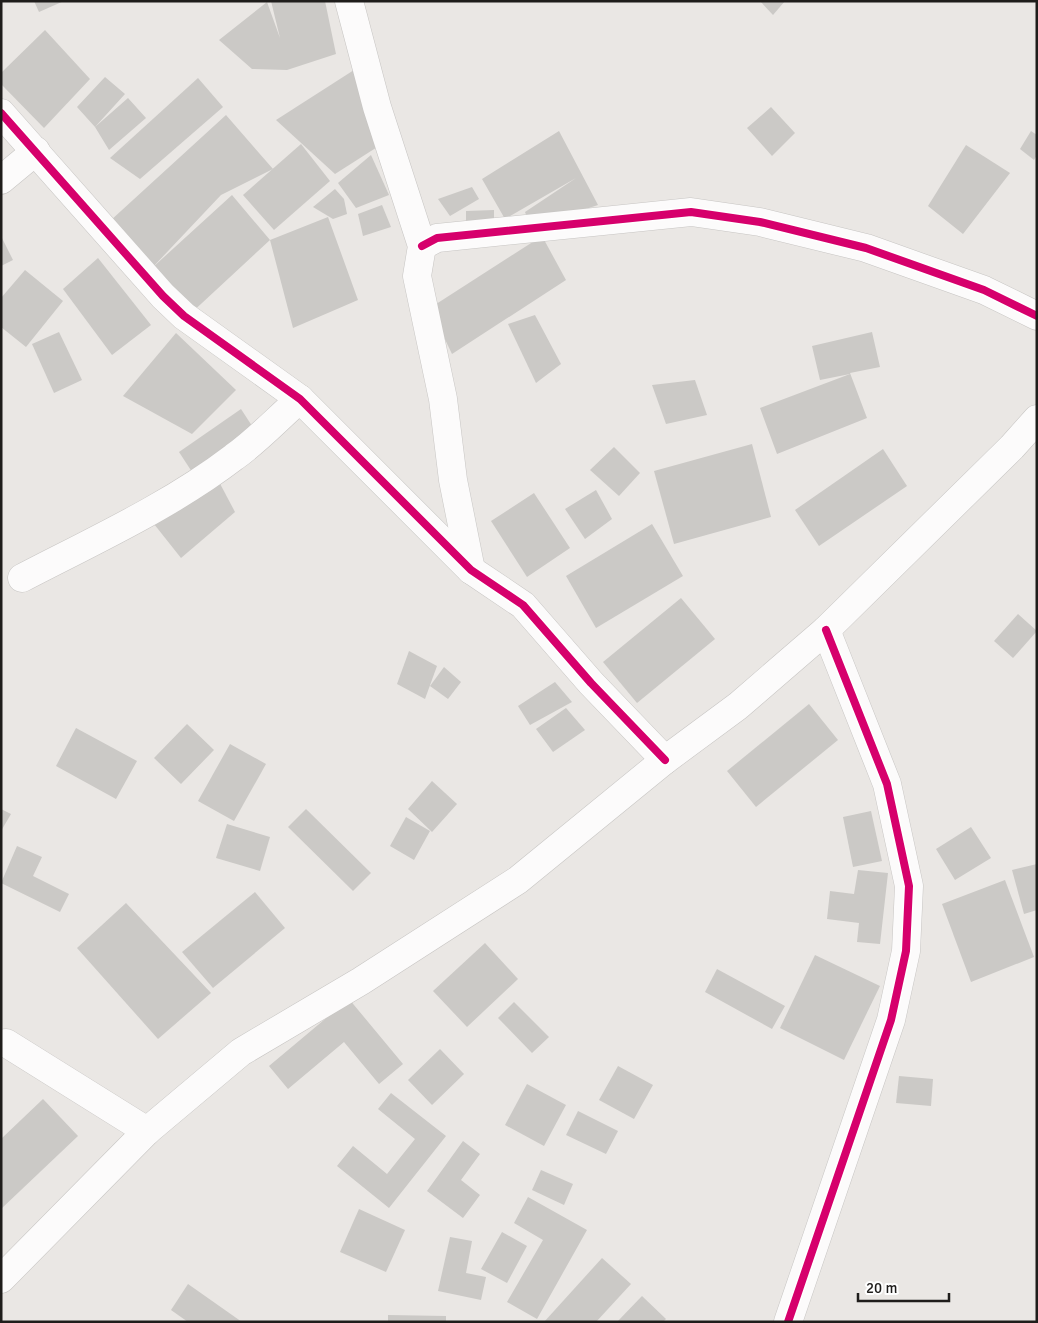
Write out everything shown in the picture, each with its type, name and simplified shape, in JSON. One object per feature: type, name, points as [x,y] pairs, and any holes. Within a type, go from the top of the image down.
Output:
[{"type":"street","points":[[349,1],[377,107],[422,246],[417,276],[443,399],[453,480],[471,570]]},
{"type":"street","points":[[1,113],[99,220],[141,273],[184,316],[300,399],[471,570],[523,605],[592,683],[665,760]]},
{"type":"street","points":[[1,180],[36,152]]},
{"type":"street","points":[[422,246],[437,238],[690,212],[760,222],[866,248],[984,290],[1037,316]]},
{"type":"street","points":[[22,578],[202,479],[235,457],[300,399]]},
{"type":"street","points":[[1,1279],[147,1131],[241,1052],[362,982],[518,880],[665,760],[738,706],[826,630],[1012,447],[1037,419]]},
{"type":"street","points":[[788,1322],[891,1020],[906,950],[909,886],[887,784],[826,630]]},
{"type":"street","points":[[6,1043],[147,1131]]},
{"type":"building","points":[[34,1],[64,1],[39,12]]},
{"type":"building","points":[[271,1],[325,1],[336,54],[287,70],[252,69],[219,40],[267,2],[280,38]]},
{"type":"building","points":[[760,1],[785,1],[773,15]]},
{"type":"building","points":[[45,30],[90,79],[44,128],[1,84],[1,73]]},
{"type":"building","points":[[354,70],[382,144],[335,174],[276,120]]},
{"type":"building","points":[[105,77],[125,94],[95,127],[77,107]]},
{"type":"building","points":[[198,78],[223,107],[140,179],[110,158]]},
{"type":"building","points":[[128,98],[146,118],[109,150],[95,127]]},
{"type":"building","points":[[771,107],[795,133],[772,156],[747,128]]},
{"type":"building","points":[[226,115],[273,169],[221,195],[152,268],[232,195],[270,240],[188,316],[110,221]]},
{"type":"building","points":[[559,131],[598,205],[531,227],[525,212],[576,178],[505,219],[482,179]]},
{"type":"building","points":[[1031,131],[1037,135],[1037,155],[1034,160],[1020,149]]},
{"type":"building","points":[[301,144],[330,181],[274,230],[243,195]]},
{"type":"building","points":[[966,145],[1010,173],[963,234],[928,206]]},
{"type":"building","points":[[371,155],[389,195],[356,208],[338,183]]},
{"type":"building","points":[[472,187],[479,199],[450,216],[438,199]]},
{"type":"building","points":[[335,189],[344,199],[347,214],[333,219],[313,207]]},
{"type":"building","points":[[382,205],[391,227],[363,236],[358,214]]},
{"type":"building","points":[[494,210],[494,225],[466,229],[466,211]]},
{"type":"building","points":[[328,217],[358,300],[293,328],[270,240]]},
{"type":"building","points":[[1,236],[13,260],[1,266]]},
{"type":"building","points":[[542,236],[566,280],[452,354],[430,308]]},
{"type":"building","points":[[98,258],[151,325],[112,355],[63,289]]},
{"type":"building","points":[[25,270],[63,301],[26,347],[1,327],[1,298]]},
{"type":"building","points":[[535,315],[561,364],[536,383],[508,324]]},
{"type":"building","points":[[59,332],[82,380],[54,393],[32,344]]},
{"type":"building","points":[[872,332],[880,367],[850,373],[867,418],[777,454],[760,408],[850,374],[820,380],[812,346]]},
{"type":"building","points":[[176,333],[236,390],[192,434],[123,396]]},
{"type":"building","points":[[695,380],[707,415],[666,424],[652,385]]},
{"type":"building","points":[[241,409],[258,435],[194,475],[179,452]]},
{"type":"building","points":[[752,444],[771,517],[674,544],[654,471]]},
{"type":"building","points":[[614,447],[640,473],[619,496],[590,470]]},
{"type":"building","points":[[883,449],[907,486],[819,546],[795,510]]},
{"type":"building","points":[[217,478],[235,512],[181,558],[154,524]]},
{"type":"building","points":[[596,490],[612,519],[585,539],[565,509]]},
{"type":"building","points":[[534,493],[570,548],[527,577],[491,521]]},
{"type":"building","points":[[652,524],[683,576],[596,628],[566,576]]},
{"type":"building","points":[[681,598],[715,639],[637,703],[603,662]]},
{"type":"building","points":[[1018,614],[1037,631],[1013,658],[994,641]]},
{"type":"building","points":[[409,651],[437,666],[425,699],[397,684]]},
{"type":"building","points":[[444,667],[461,682],[448,699],[430,686]]},
{"type":"building","points":[[555,682],[572,702],[530,725],[518,706]]},
{"type":"building","points":[[809,704],[838,740],[756,807],[727,771]]},
{"type":"building","points":[[566,708],[585,730],[553,752],[536,729]]},
{"type":"building","points":[[187,724],[214,750],[181,784],[154,758]]},
{"type":"building","points":[[76,728],[137,761],[116,799],[56,766]]},
{"type":"building","points":[[230,744],[266,764],[234,821],[198,801]]},
{"type":"building","points":[[432,781],[457,804],[432,832],[408,809]]},
{"type":"building","points":[[1,809],[11,814],[1,831]]},
{"type":"building","points":[[306,809],[371,873],[353,891],[288,827]]},
{"type":"building","points":[[871,811],[882,861],[853,867],[843,817]]},
{"type":"building","points":[[406,817],[430,831],[414,860],[390,846]]},
{"type":"building","points":[[227,824],[270,837],[260,871],[216,858]]},
{"type":"building","points":[[971,827],[991,858],[955,880],[936,849]]},
{"type":"building","points":[[17,846],[42,857],[33,876],[69,894],[60,912],[1,883]]},
{"type":"building","points":[[1037,864],[1037,910],[1024,914],[1012,870]]},
{"type":"building","points":[[858,870],[888,873],[880,944],[857,942],[859,923],[827,919],[830,891],[854,894]]},
{"type":"building","points":[[1005,880],[1034,957],[971,982],[942,904]]},
{"type":"building","points":[[255,892],[285,928],[213,988],[182,952]]},
{"type":"building","points":[[126,903],[211,993],[158,1039],[77,948]]},
{"type":"building","points":[[485,943],[518,979],[467,1027],[433,991]]},
{"type":"building","points":[[815,955],[880,986],[844,1060],[780,1028]]},
{"type":"building","points":[[717,969],[785,1006],[772,1029],[705,992]]},
{"type":"building","points":[[349,999],[403,1064],[379,1084],[344,1042],[288,1089],[269,1066]]},
{"type":"building","points":[[514,1002],[549,1037],[532,1053],[498,1018]]},
{"type":"building","points":[[440,1049],[464,1074],[432,1105],[408,1080]]},
{"type":"building","points":[[618,1066],[653,1085],[634,1119],[599,1100]]},
{"type":"building","points":[[899,1076],[933,1079],[931,1106],[896,1103]]},
{"type":"building","points":[[527,1084],[566,1105],[544,1146],[505,1125]]},
{"type":"building","points":[[391,1093],[446,1136],[389,1208],[337,1166],[353,1146],[387,1174],[415,1139],[378,1109]]},
{"type":"building","points":[[43,1099],[78,1136],[1,1209],[1,1139]]},
{"type":"building","points":[[578,1111],[618,1131],[606,1154],[566,1135]]},
{"type":"building","points":[[463,1141],[480,1154],[461,1180],[480,1195],[463,1218],[427,1191]]},
{"type":"building","points":[[541,1170],[573,1184],[564,1205],[532,1190]]},
{"type":"building","points":[[528,1197],[587,1230],[537,1319],[507,1302],[543,1240],[514,1223]]},
{"type":"building","points":[[359,1209],[405,1230],[386,1272],[340,1252]]},
{"type":"building","points":[[502,1232],[527,1246],[507,1283],[481,1269]]},
{"type":"building","points":[[450,1237],[472,1241],[466,1273],[486,1277],[481,1300],[438,1291]]},
{"type":"building","points":[[602,1258],[631,1284],[596,1322],[544,1322]]},
{"type":"building","points":[[188,1284],[242,1322],[188,1322],[171,1310]]},
{"type":"building","points":[[642,1296],[666,1319],[663,1322],[617,1322]]},
{"type":"building","points":[[388,1315],[446,1316],[446,1322],[388,1322]]},
{"type":"cycle path","points":[[1,113],[163,296],[184,316],[300,399],[471,570],[523,605],[591,683],[665,760]]},
{"type":"cycle path","points":[[422,246],[437,238],[691,212],[760,222],[866,248],[984,290],[1037,316]]},
{"type":"cycle path","points":[[788,1322],[891,1020],[906,951],[909,886],[887,784],[826,630]]}]
